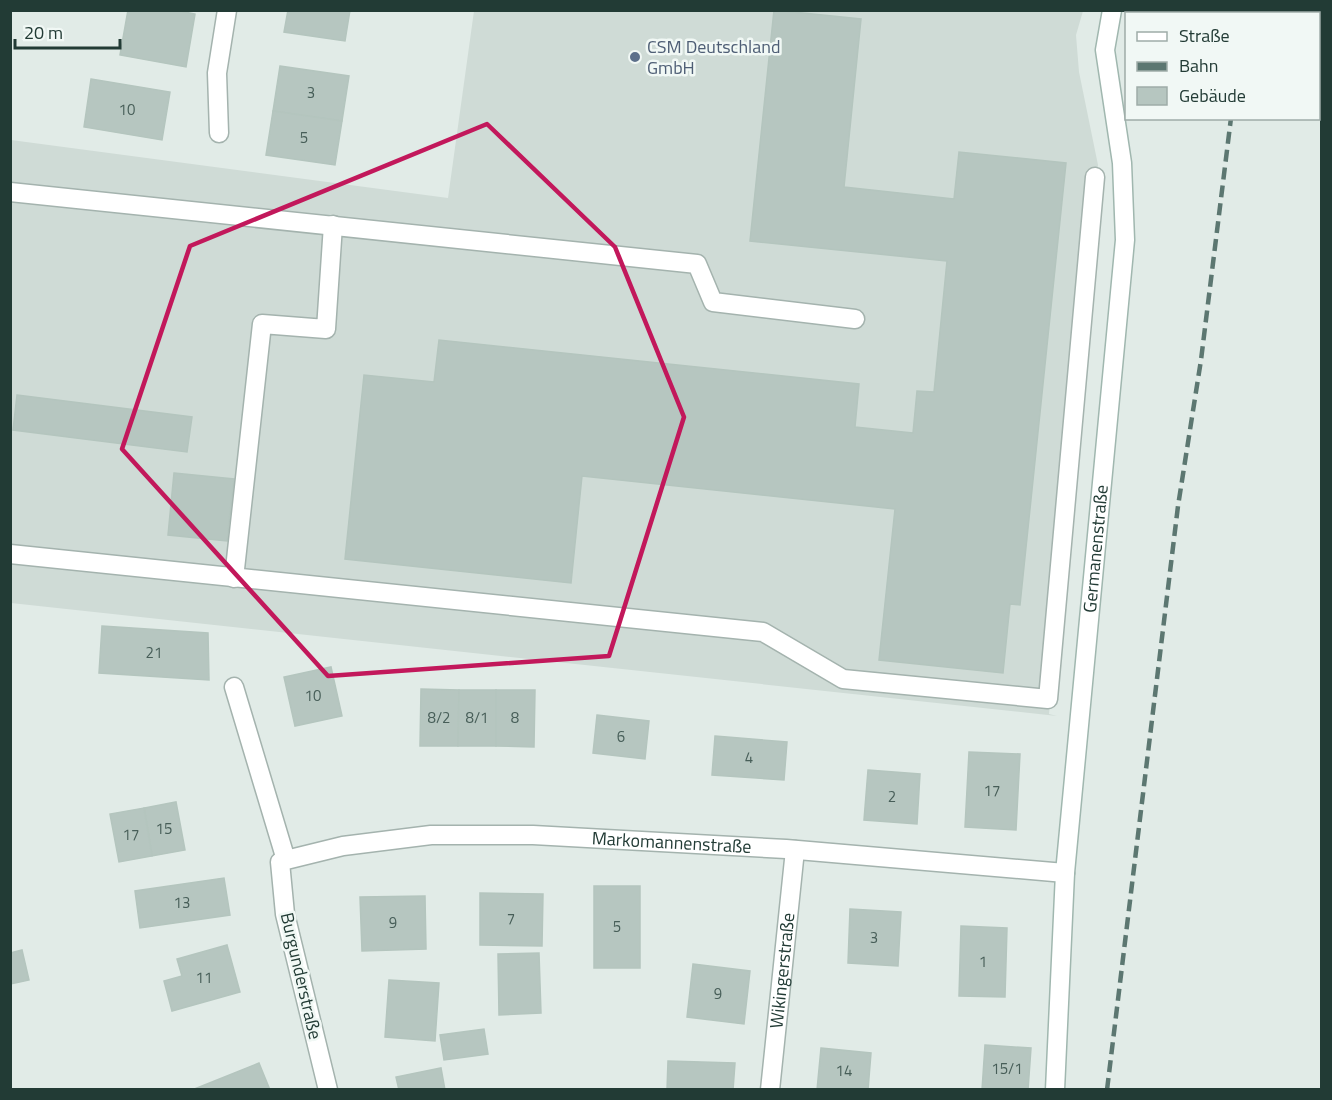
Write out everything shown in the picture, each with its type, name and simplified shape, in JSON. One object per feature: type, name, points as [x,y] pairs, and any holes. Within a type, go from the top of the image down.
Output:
[{"type":"street","points":[[219,133],[218,73],[226,10]]},
{"type":"street","name":"Germanenstraße","points":[[1055,1089],[1065,873],[1125,240],[1122,164],[1105,50],[1112,10]]},
{"type":"street","points":[[10,554],[763,632],[843,679],[1048,699],[1095,177]]},
{"type":"street","points":[[10,192],[697,264],[713,302],[855,319]]},
{"type":"street","points":[[234,578],[262,324],[326,329],[333,225]]},
{"type":"street","name":"Burgunderstraße","points":[[234,687],[283,861],[285,914],[328,1089]]},
{"type":"street","name":"Markomannenstraße","points":[[283,861],[343,846],[430,835],[532,835],[795,850],[1065,873]]},
{"type":"street","name":"Wikingerstraße","points":[[770,1089],[795,850]]},
{"type":"highlighted area","points":[[487,124],[615,247],[684,417],[609,656],[328,676],[122,449],[190,246]]},
{"type":"shaded area","points":[[474,11],[1083,11],[1076,35],[1079,72],[1098,165],[1049,714],[1057,716],[11,603],[11,140],[448,198]]},
{"type":"building","points":[[128,10],[175,10],[195,14],[186,67],[120,55]]},
{"type":"building","points":[[288,10],[350,10],[345,41],[284,32]]},
{"type":"building","points":[[774,10],[861,19],[844,187],[954,199],[959,152],[1066,163],[1020,605],[1010,604],[1003,673],[879,660],[895,509],[582,476],[571,583],[345,559],[364,375],[434,382],[439,340],[859,384],[855,427],[913,433],[917,391],[934,392],[947,261],[750,241]]},
{"type":"building","points":[[1149,10],[1196,10],[1196,12],[1148,12]]},
{"type":"building","points":[[280,66],[349,76],[342,121],[273,111]]},
{"type":"building","points":[[91,79],[170,92],[162,140],[84,127]]},
{"type":"building","points":[[273,111],[342,121],[335,165],[266,155]]},
{"type":"building","points":[[17,395],[192,417],[187,452],[13,430]]},
{"type":"building","points":[[174,473],[234,479],[227,541],[168,535]]},
{"type":"building","points":[[102,626],[208,633],[209,680],[99,673]]},
{"type":"building","points":[[331,667],[342,716],[295,726],[284,677]]},
{"type":"building","points":[[421,689],[459,690],[458,746],[420,746]]},
{"type":"building","points":[[459,690],[496,690],[496,746],[458,746]]},
{"type":"building","points":[[496,690],[535,690],[534,747],[496,746]]},
{"type":"building","points":[[597,715],[649,721],[645,759],[593,753]]},
{"type":"building","points":[[715,736],[787,742],[784,780],[712,775]]},
{"type":"building","points":[[969,752],[1020,754],[1016,830],[965,827]]},
{"type":"building","points":[[868,770],[920,774],[917,824],[864,820]]},
{"type":"building","points":[[176,802],[185,850],[152,856],[144,808]]},
{"type":"building","points":[[144,808],[152,856],[119,862],[110,814]]},
{"type":"building","points":[[224,878],[230,915],[140,928],[135,891]]},
{"type":"building","points":[[594,886],[640,886],[640,968],[594,968]]},
{"type":"building","points":[[480,893],[543,894],[542,946],[480,945]]},
{"type":"building","points":[[425,896],[426,949],[362,951],[360,897]]},
{"type":"building","points":[[850,909],[901,912],[898,966],[848,963]]},
{"type":"building","points":[[961,926],[1007,928],[1005,997],[959,996]]},
{"type":"building","points":[[227,945],[240,992],[172,1011],[164,981],[182,976],[177,959]]},
{"type":"building","points":[[22,950],[29,980],[10,984],[10,953]]},
{"type":"building","points":[[539,953],[541,1013],[499,1015],[498,954]]},
{"type":"building","points":[[693,964],[750,971],[744,1024],[687,1017]]},
{"type":"building","points":[[389,980],[439,983],[435,1041],[385,1037]]},
{"type":"building","points":[[484,1029],[488,1054],[444,1060],[440,1035]]},
{"type":"building","points":[[985,1045],[1031,1048],[1028,1090],[982,1090]]},
{"type":"building","points":[[821,1048],[871,1053],[868,1090],[817,1090]]},
{"type":"building","points":[[668,1061],[735,1063],[733,1090],[667,1090]]},
{"type":"building","points":[[259,1063],[270,1090],[192,1090]]},
{"type":"building","points":[[441,1068],[445,1090],[399,1090],[396,1077]]},
{"type":"railway","points":[[1107,1090],[1178,506],[1201,360],[1231,120]]},
{"type":"place","name":"CSM Deutschland GmbH","points":[[635,57]]}]
